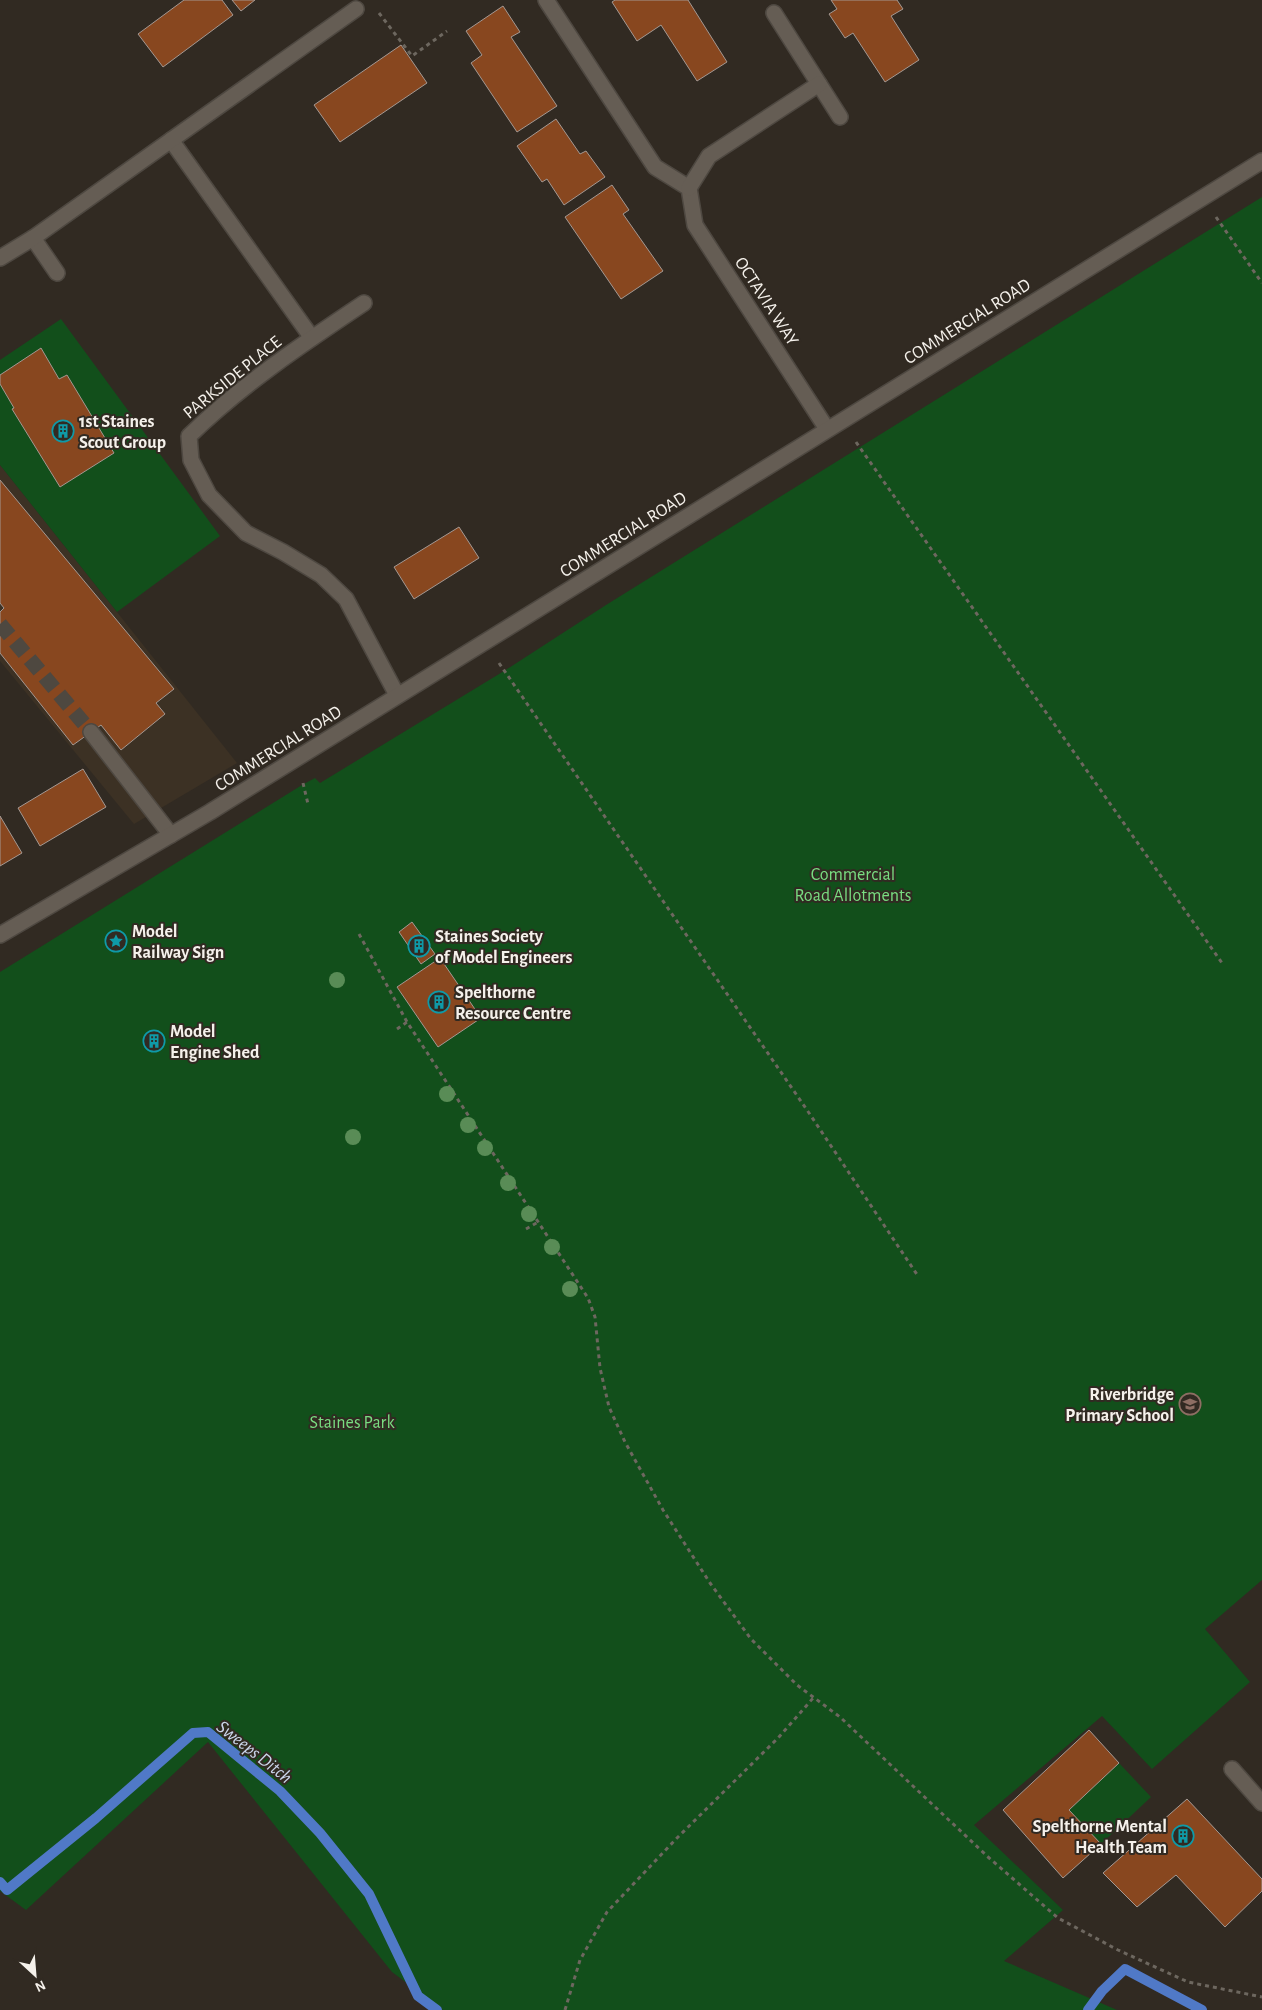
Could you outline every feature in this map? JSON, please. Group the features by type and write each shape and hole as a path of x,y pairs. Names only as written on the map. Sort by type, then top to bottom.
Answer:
{"street":[{"path":"546,0 655,167 689,188 709,156 819,84"},
{"path":"0,258 32,238 356,9"},
{"path":"774,13 840,117"},
{"path":"170,140 312,338"},
{"name":"COMMERCIAL ROAD","path":"0,935 171,835 1262,161"},
{"name":"OCTAVIA WAY","path":"689,188 695,225 827,429"},
{"path":"32,238 57,272"},
{"name":"PARKSIDE PLACE","path":"364,303 312,338 210,415 190,436 191,460 208,495 246,533 283,552 321,575 346,599 397,695"},
{"path":"91,732 171,835"},
{"path":"1232,1769 1262,1803"}],"path":[{"path":"376,8 412,56 447,31"},
{"path":"1204,198 1262,283"},
{"path":"843,420 865,456 1222,963"},
{"path":"484,642 807,1110 918,1276"},
{"path":"304,785 308,804"},
{"path":"359,934 407,1022 540,1221 588,1298 595,1317 600,1368 609,1407 625,1442 663,1510 710,1583 751,1639 814,1697 840,1718 988,1857 1058,1918 1118,1950 1188,1982 1262,1997"},
{"path":"397,1030 407,1022"},
{"path":"526,1229 540,1221"},
{"path":"565,2010 580,1960 607,1912 676,1839 778,1738 814,1697"}],"shaded area":[{"path":"0,465 237,763 134,824 0,661"}],"green space":[{"path":"1262,197 1262,1580 1205,1629 1250,1682 1152,1769 1102,1716 974,1825 1063,1910 1004,1961 1117,2010 443,2010 392,1972 208,1742 26,1910 0,1891 0,972 302,785 315,778 320,783 504,671 606,605"},
{"path":"61,319 220,536 117,612 0,465 0,360"},
{"path":"1119,1763 1151,1797 1101,1844 1069,1810"}],"building":[{"path":"184,0 222,0 233,15 163,67 138,34"},
{"path":"232,0 255,0 241,11"},
{"path":"615,0 688,0 727,62 697,81 661,25 637,41 612,2"},
{"path":"831,0 897,0 903,9 891,16 919,60 885,82 853,33 845,38 829,14 837,9"},
{"path":"503,6 520,32 511,37 557,106 517,132 471,63 482,55 466,31"},
{"path":"401,45 427,83 340,142 314,105"},
{"path":"556,119 580,154 586,151 605,177 564,205 547,179 542,182 517,146"},
{"path":"612,185 629,210 623,214 663,271 621,299 565,217"},
{"name":"1st Staines Scout Group","path":"41,348 59,379 67,375 114,453 60,487 12,409 14,408 0,384 0,375"},
{"path":"0,480 174,689 156,703 165,714 121,750 101,725 73,745 0,653 0,612 4,608 0,603"},
{"path":"459,527 479,558 414,599 394,567"},
{"path":"83,769 106,807 40,846 18,808"},
{"path":"0,816 22,853 0,866"},
{"name":"Staines Society of Model Engineers","path":"412,922 435,954 421,964 399,932"},
{"name":"Spelthorne Resource Centre","path":"440,958 481,1018 438,1047 397,987"},
{"name":"Model Engine Shed","path":"149,1035 161,1039 160,1045 148,1042"},
{"path":"1089,1730 1119,1763 1069,1810 1101,1844 1063,1878 1003,1810"},
{"name":"Spelthorne Mental Health Team","path":"1187,1799 1262,1879 1262,1891 1225,1927 1176,1875 1137,1907 1103,1873"}],"waterway":[{"name":"Sweeps Ditch","path":"0,1882 7,1890 96,1818 193,1733 208,1732 280,1791 320,1833 369,1894 418,1996 437,2010"},
{"name":"Sweeps Ditch","path":"1088,2010 1102,1991 1125,1969 1202,2010"}],"tunnel":[{"path":"0,624 91,732"}],"place":[{"name":"1st Staines Scout Group","path":"63,431"},
{"name":"Model Railway Sign","path":"116,941"},
{"name":"Staines Society of Model Engineers","path":"419,946"},
{"name":"Spelthorne Resource Centre","path":"439,1002"},
{"name":"Model Engine Shed","path":"154,1041"},
{"name":"Riverbridge Primary School","path":"1190,1404"},
{"name":"Spelthorne Mental Health Team","path":"1183,1836"}],"park label":[{"name":"Commercial Road Allotments","path":"853,884"},
{"name":"Staines Park","path":"352,1422"}]}
